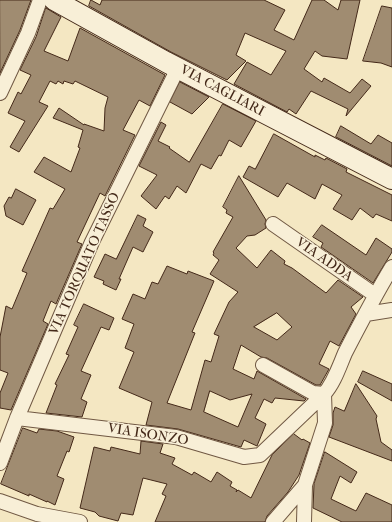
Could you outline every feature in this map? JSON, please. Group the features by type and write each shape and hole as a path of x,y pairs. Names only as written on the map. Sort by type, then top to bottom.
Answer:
{"main road":[{"name":"VIA CAGLIARI","path":"54,0 178,68 392,179"}],"street":[{"path":"0,93 28,33 40,0"},
{"name":"VIA TORQUATO TASSO","path":"0,463 17,418 92,242 178,68"},
{"name":"VIA ADDA","path":"273,224 375,295"},
{"name":"VIA ISONZO","path":"17,418 176,437 244,457 260,455 330,387 375,295 392,267"},
{"path":"366,314 392,310"},
{"path":"263,365 313,392 324,394 325,423 305,485 304,522"},
{"path":"273,522 305,485"},
{"path":"0,501 38,518 80,522"}],"building":[{"path":"0,0 31,0 20,30 0,73"},
{"path":"91,0 100,5 102,0 264,0 285,10 274,30 294,40 312,0 324,0 338,10 341,0 360,0 347,59 322,56 315,51 304,69 322,82 324,78 350,93 362,79 371,86 346,116 348,109 311,91 296,114 289,109 287,112 234,84 247,62 271,75 286,51 245,33 236,55 246,61 227,80 171,52 89,6"},
{"path":"382,6 392,8 392,67 381,63 363,61"},
{"path":"46,8 61,17 44,51 68,61 80,28 165,75 150,106 139,100 123,130 135,135 105,196 100,193 77,242 82,244 56,304 51,301 43,321 48,324 11,410 0,408 0,393 8,373 0,370 0,337 6,306 12,309 27,273 22,271 50,208 53,209 65,189 34,172 44,157 71,172 80,148 78,147 83,130 53,118 59,108 84,125 104,131 105,108 108,97 75,81 73,84 64,81 63,84 58,81 56,84 50,81 39,102 48,106 19,152 10,147 25,121 8,113 18,92 21,94 31,75 20,70 36,37"},
{"path":"180,82 209,97 192,114 170,102"},
{"path":"223,104 256,121 241,147 229,140 221,156 219,155 211,169 201,164 186,193 177,186 169,199 165,196 156,209 141,196 157,175 139,166 161,122 166,125 158,141 170,147 169,148 189,162"},
{"path":"341,126 371,144 378,135 392,143 392,166 336,137"},
{"path":"274,134 315,157 315,155 325,160 326,158 347,169 346,172 392,195 392,221 376,214 373,218 360,208 352,220 333,209 342,195 322,184 315,199 287,183 278,197 243,177 249,166 255,169"},
{"path":"239,176 266,220 266,228 255,235 247,236 236,248 257,268 271,250 285,261 284,264 292,268 326,293 338,280 363,297 351,307 356,314 339,346 330,341 319,364 329,369 320,385 316,385 241,345 233,369 254,379 257,371 306,399 304,401 275,398 272,403 264,399 255,418 266,424 257,446 244,440 241,447 178,429 146,425 152,402 119,388 134,352 125,348 134,324 122,319 133,294 145,299 152,282 158,284 167,266 187,274 188,271 214,281 192,332 195,333 167,403 191,410 205,360 211,362 219,336 214,334 229,302 238,292 210,274 219,260 213,255 213,252 233,217 226,213 227,210 223,207","holes":["277,313 292,327 277,340 254,327","210,391 230,400 252,394 238,427 204,412"]},
{"path":"16,189 36,200 23,225 6,216 4,206"},
{"path":"138,215 146,219 143,226 153,232 143,252 133,247 119,279 121,279 116,290 103,284 104,281 94,277 105,254 116,259"},
{"path":"322,225 366,255 376,238 392,249 392,252 373,283 321,247 323,243 313,237"},
{"path":"84,304 114,318 109,330 101,327 81,371 91,375 81,399 87,402 82,417 46,413 57,385 55,384 69,355 66,354 78,327 74,325"},
{"path":"363,371 392,384 392,401 358,382"},
{"path":"356,384 377,416 376,419 381,442 392,450 392,461 329,437 333,425 333,413 335,407 344,411"},
{"path":"23,428 37,433 39,429 57,431 74,437 69,452 67,451 57,476 64,479 55,505 1,484"},
{"path":"294,434 302,440 303,439 310,443 299,475 288,492 267,516 265,522 155,522 166,496 162,494 167,484 143,478 133,515 121,513 118,521 99,516 95,512 80,508 94,447 110,451 111,447 140,454 141,441 163,444 160,453 175,458 172,464 192,475 194,472 211,482 217,472 232,482 230,486 237,490 236,492 238,490 251,498 272,455"},
{"path":"325,452 357,472 351,483 340,476 331,499 356,511 366,493 392,505 392,522 342,522 313,508 314,484"}]}
